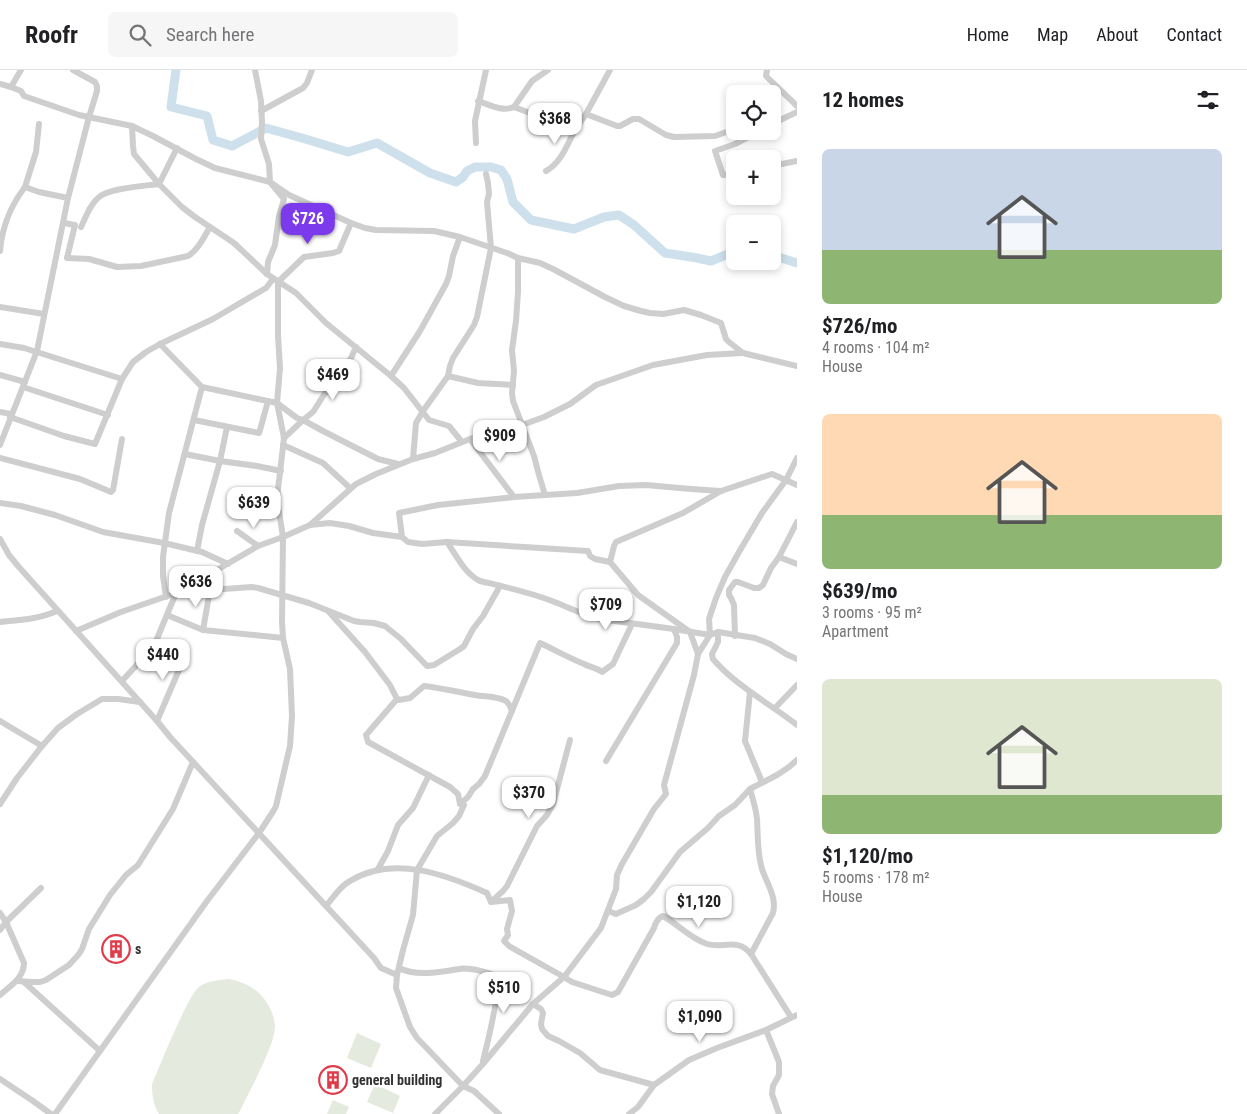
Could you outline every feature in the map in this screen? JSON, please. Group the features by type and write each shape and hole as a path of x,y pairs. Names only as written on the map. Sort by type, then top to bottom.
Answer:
{"street":[{"path":"11,87 21,70"},
{"path":"0,445 37,352 68,198 97,86 90,78 73,70"},
{"path":"255,70 262,122 261,139 269,164 270,182 284,198 279,216 275,245 268,262 267,274"},
{"path":"261,111 303,88 312,70"},
{"path":"476,143 475,121 486,70"},
{"path":"478,101 502,109 514,107 532,81 548,70"},
{"path":"546,171 558,162 609,70"},
{"path":"767,70 766,76 797,106"},
{"path":"0,84 21,91 24,96 89,117 132,126 215,168 270,182 289,195 366,228 376,230 434,231 460,237 553,269 624,306 650,313 663,314 684,310 715,320 721,323 728,342 744,353"},
{"path":"514,107 575,130"},
{"path":"781,120 797,112"},
{"path":"586,114 617,126 633,119 640,119 666,135 674,137 715,136 726,132"},
{"path":"0,251 5,225 12,206 25,187 36,152 39,124"},
{"path":"132,126 134,154 182,207 241,248 267,274 296,293 326,323 404,388 429,420 449,426 462,442"},
{"path":"726,175 723,175 715,151 743,140"},
{"path":"160,184 177,148"},
{"path":"781,164 797,161"},
{"path":"413,459 416,423 422,411 448,376 453,358 477,316 491,248 486,174"},
{"path":"81,227 94,202 105,193 160,184"},
{"path":"25,187 68,198"},
{"path":"64,223 75,226 67,258 89,259 117,267 142,266 190,255 210,227"},
{"path":"0,412 64,436 94,444 122,379 133,362 160,344 213,319 266,288 304,257 339,251 351,223"},
{"path":"391,376 420,331 446,284 460,237"},
{"path":"518,258 518,292 512,350 513,401 534,456 545,495"},
{"path":"0,1079 53,1114 276,806 290,746 292,716 290,669 283,638 283,537 277,498 284,442 277,403 280,368 276,280"},
{"path":"0,307 44,314"},
{"path":"0,344 24,348 122,379"},
{"path":"160,344 202,387 277,403 297,418 378,459 399,465"},
{"path":"284,442 303,420 313,412 327,392 337,389 356,347"},
{"path":"76,631 120,612 176,593 258,546 310,524 350,488 366,478 470,439 544,417 570,404 596,385 653,365 707,355 744,353 797,366"},
{"path":"0,375 108,415"},
{"path":"448,376 478,382 512,385"},
{"path":"166,597 162,568 169,513 202,387"},
{"path":"194,420 259,433 268,402"},
{"path":"197,551 227,426"},
{"path":"0,458 80,479 111,492 114,490 122,439"},
{"path":"470,439 514,497"},
{"path":"284,442 323,463 350,488"},
{"path":"185,454 281,471"},
{"path":"435,1114 482,1065 532,1004 564,977 601,928 616,889 617,875 622,864 654,809 666,794 664,786 698,654 710,635 709,619 716,598 725,577 762,512 786,480 797,458"},
{"path":"610,562 616,542 683,513 721,491 772,474 797,485"},
{"path":"402,537 399,513 438,506 514,497 577,493 628,485 721,491"},
{"path":"0,503 14,504 55,515 104,532 197,551 228,564"},
{"path":"735,636 734,605 729,595 729,590 734,582 754,588 759,588 763,585 771,568 795,532 797,522"},
{"path":"310,524 330,523 349,526 373,533 402,537 408,542 422,544 447,542 588,551 590,556 595,559 610,562 638,595 690,632 698,654"},
{"path":"237,531 258,546"},
{"path":"0,539 9,555 57,611 374,958 381,968 398,972 442,972 463,968 490,973 496,977 498,980 491,1034 482,1065"},
{"path":"447,542 469,573 480,581 527,592 589,616 710,635 718,632 755,638 765,641 797,659"},
{"path":"779,557 797,564"},
{"path":"185,588 210,590 252,587 309,603 354,621 374,622 385,626 401,639 427,666 434,665 464,646 500,586"},
{"path":"203,630 210,590"},
{"path":"122,681 154,646 176,593"},
{"path":"0,622 31,619 46,616 57,611"},
{"path":"328,612 366,652 392,688 397,699"},
{"path":"167,616 203,630 283,638"},
{"path":"460,804 485,776 540,643 602,672 613,664 632,624"},
{"path":"606,761 676,643 677,637 674,628"},
{"path":"718,632 718,642 712,654 712,660 750,692 797,725"},
{"path":"154,646 180,660 182,663 157,721"},
{"path":"775,708 797,685"},
{"path":"397,699 410,698 424,686 501,699 509,704 512,712"},
{"path":"750,692 745,741 762,782"},
{"path":"0,804 42,746 58,728 77,714 102,699 140,702"},
{"path":"397,699 368,732 366,735 368,742 453,789 458,794 460,804 464,805 453,824 438,836 417,870 414,915 398,972 396,988 417,1038 463,1086 474,1091 499,1114"},
{"path":"0,721 42,746"},
{"path":"491,902 507,886 536,826 553,804 570,740"},
{"path":"608,911 616,914 644,900 680,852 719,816 735,805 750,789 789,767 797,760"},
{"path":"0,995 21,982 40,982 46,980 69,965 79,954 89,929 110,895 130,870 137,866 173,809 193,762"},
{"path":"378,869 388,851 398,825 413,808 429,775"},
{"path":"750,789 757,817 760,860 772,892 774,908 751,954"},
{"path":"326,906 347,882 378,869 401,868 440,875 469,885 487,892 491,902"},
{"path":"0,930 41,888"},
{"path":"491,902 510,900 512,911 507,929 508,935 504,940 509,946 572,982 612,995 618,992 655,925 662,916 666,917 680,929 710,945 732,944 746,948 794,1016 766,1030 689,1060 654,1085 631,1113"},
{"path":"0,913 6,922 24,963 21,982"},
{"path":"21,982 100,1051"},
{"path":"532,1004 542,1011 542,1030 548,1036 572,1048 600,1070 654,1085"},
{"path":"766,1030 779,1062 779,1075 773,1086 772,1094 779,1114"},
{"path":"631,1113 641,1114"}],"shaded area":[{"path":"230,979 247,985 261,995 271,1009 275,1026 267,1056 241,1109 238,1114 159,1114 153,1099 152,1084 189,1002 200,986 211,981"},
{"path":"357,1033 381,1044 371,1068 347,1058"},
{"path":"375,1084 400,1096 393,1113 367,1102"},
{"path":"333,1100 349,1107 346,1114 327,1114"}],"waterway":[{"path":"176,70 171,107 207,116 213,140 232,146 266,128 348,152 377,143 430,173 456,182 467,171 475,167 491,167 501,170 507,179 513,202 531,220 574,229 604,217 619,215 634,225 665,253 711,261 726,255"},
{"path":"781,258 797,263"}],"place":[{"name":"s","path":"116,949"},
{"name":"general building","path":"333,1080"}]}
